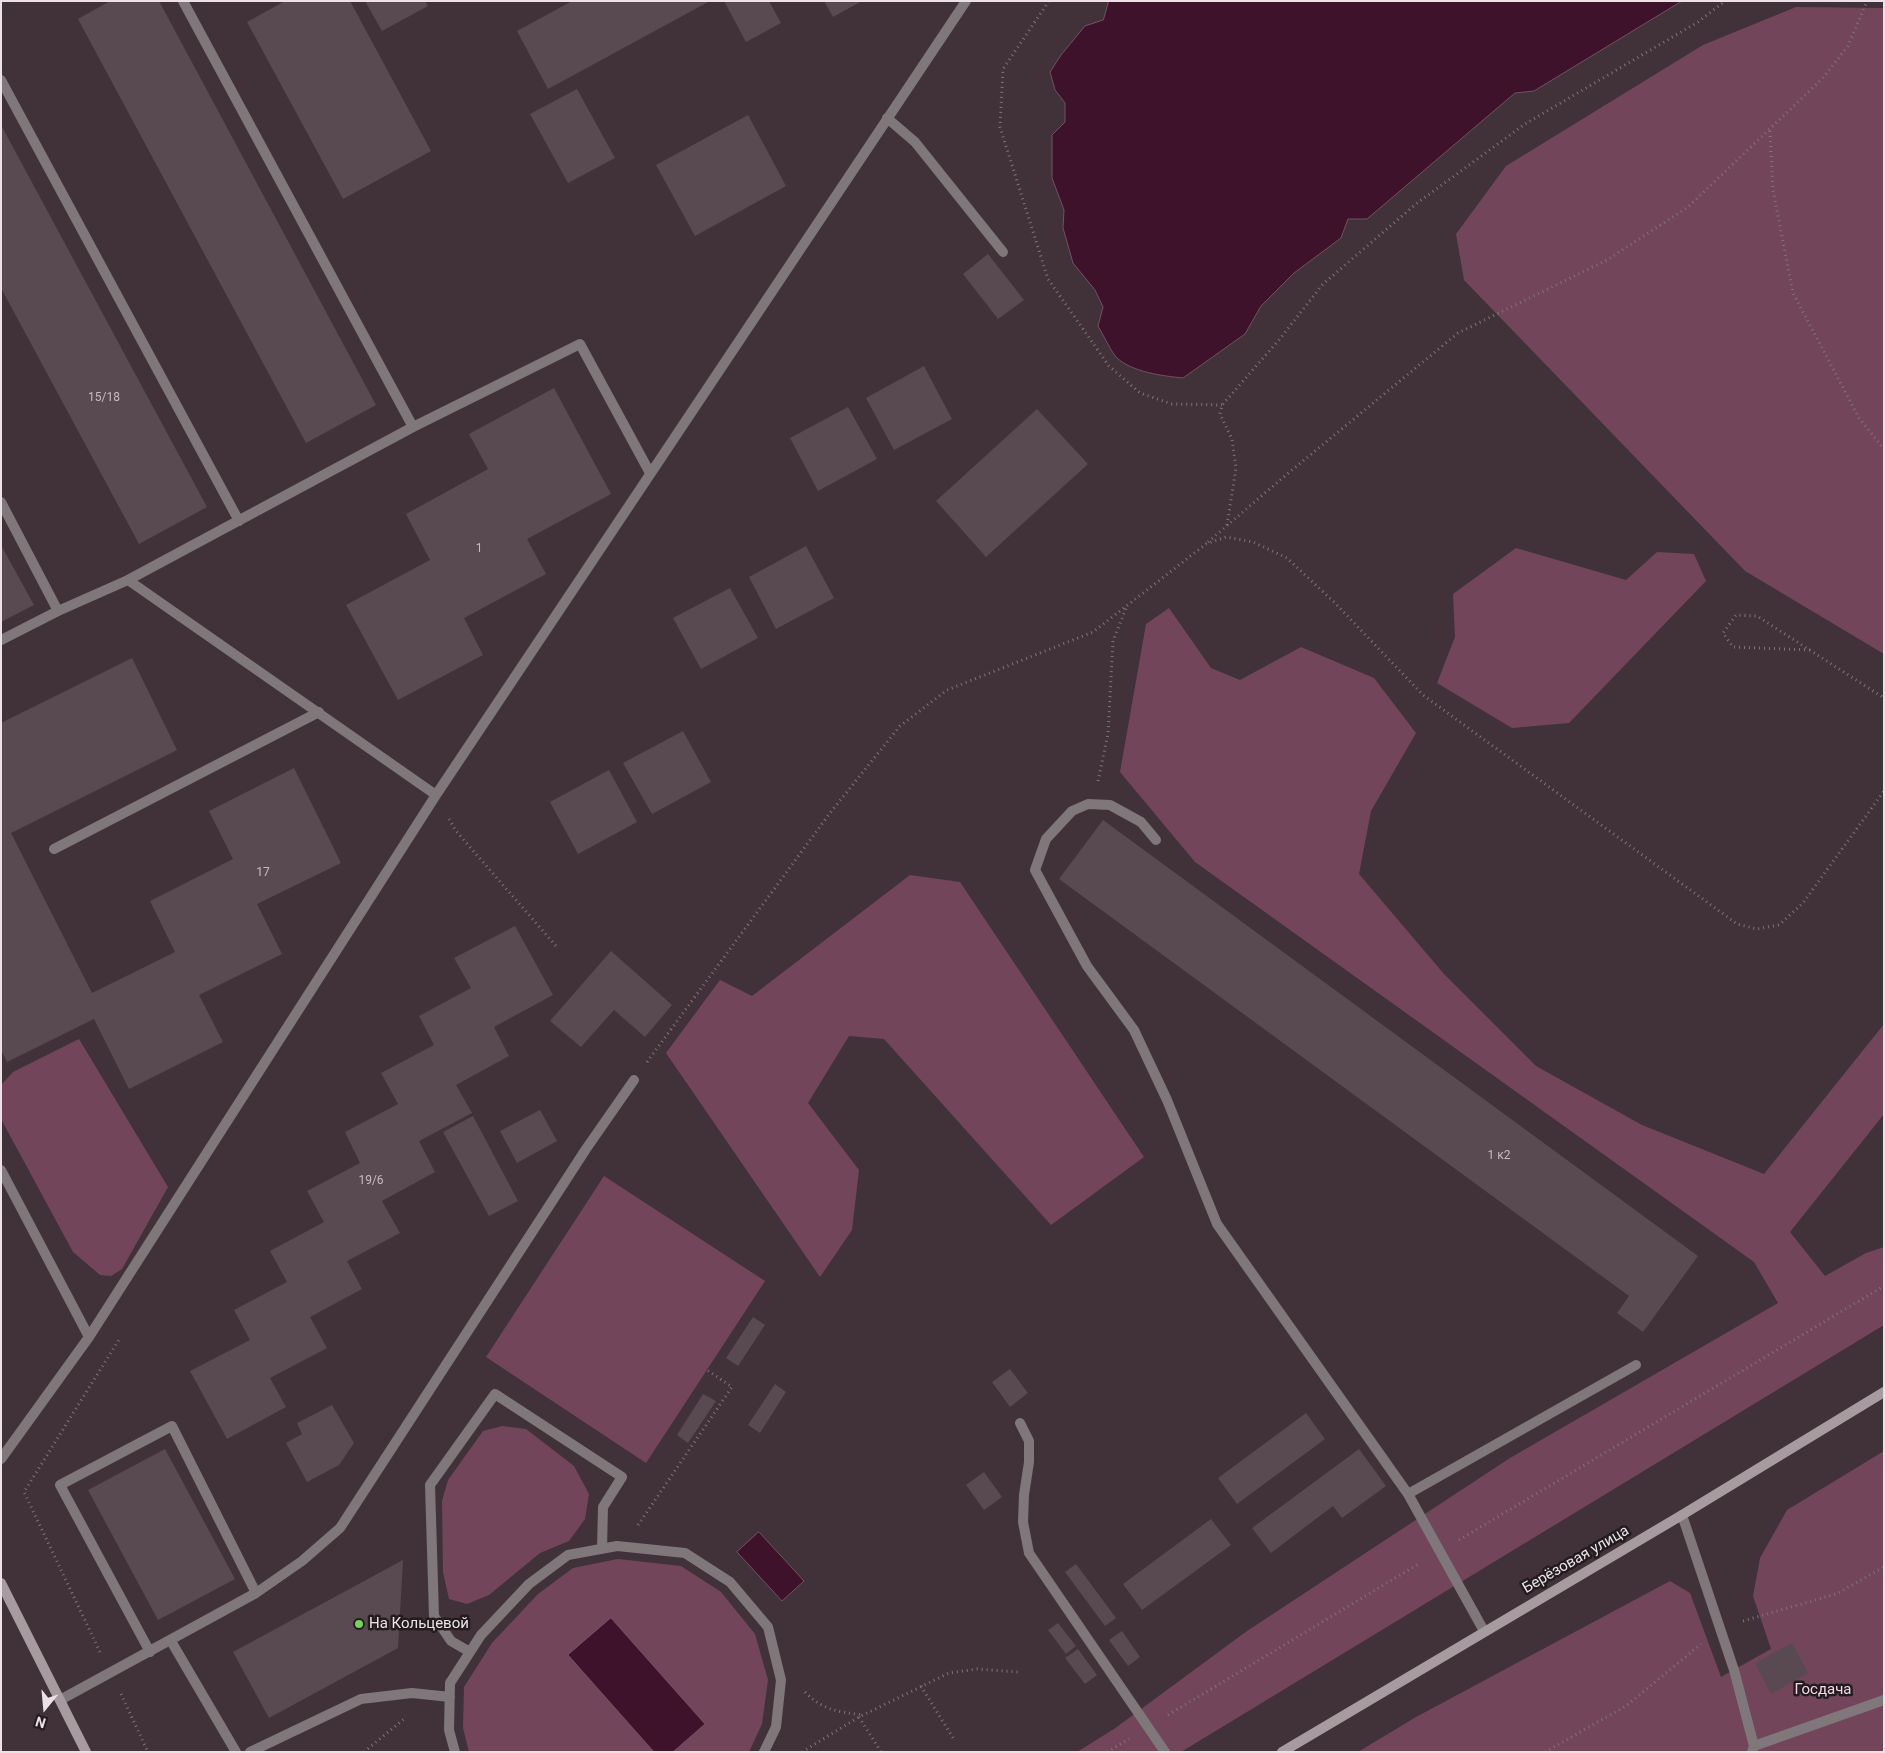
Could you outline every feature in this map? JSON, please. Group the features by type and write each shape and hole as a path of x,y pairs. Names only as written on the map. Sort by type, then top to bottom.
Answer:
{"main road":[{"name":"Берёзовая улица","path":"1282,1752 1682,1515 1884,1392"},
{"path":"1,1583 86,1752"}],"lane":[{"path":"183,1 413,427"},
{"path":"1,1460 89,1336 436,795 966,1"},
{"path":"1,80 239,521"},
{"path":"887,118 915,142 1003,252"},
{"path":"1,640 58,611 128,580 413,427 580,344 650,473"},
{"path":"1,502 58,611"},
{"path":"128,580 436,795"},
{"path":"54,849 319,712"},
{"path":"1156,840 1141,822 1110,805 1088,804 1072,811 1046,839 1035,870 1087,966 1134,1030 1167,1100 1217,1224 1408,1494 1484,1631"},
{"path":"60,1700 256,1593 302,1561 340,1528 586,1149 634,1080"},
{"path":"1,1170 89,1336"},
{"path":"1408,1494 1636,1365"},
{"path":"470,1652 451,1641 434,1616 430,1485 495,1394 622,1478 603,1507 602,1549"},
{"path":"1020,1423 1029,1442 1023,1522 1030,1553 1165,1752"},
{"path":"150,1652 60,1485 172,1426 256,1593"},
{"path":"1682,1515 1734,1670 1753,1749 1884,1700"},
{"path":"455,1752 449,1730 450,1682 481,1634 529,1584 568,1556 617,1546 686,1553 730,1582 768,1628 781,1680 776,1727 764,1752"},
{"path":"171,1641 236,1752"},
{"path":"250,1752 361,1699 412,1693 450,1697"}],"path":[{"path":"1049,1 1040,11 1003,69 1000,127 1048,279 1109,366 1140,393 1172,404 1222,404"},
{"path":"1227,526 1236,468 1232,439 1220,414 1222,404 1279,340 1323,284 1416,204 1525,124 1698,22 1725,1"},
{"path":"634,1080 830,813 900,726 947,690 1093,632 1206,544 1286,475 1458,333 1607,260 1688,207 1822,79 1848,46 1867,1"},
{"path":"1770,130 1773,190 1793,292 1859,418 1884,449"},
{"path":"1206,544 1226,537 1253,542 1287,558 1334,602 1423,695 1737,924 1757,929 1780,925 1803,903 1884,791"},
{"path":"1088,804 1100,778 1108,734 1114,641 1127,606"},
{"path":"1810,650 1733,647 1723,633 1736,615 1757,616 1810,650 1884,698"},
{"path":"436,795 456,831 556,946"},
{"path":"1107,1752 1884,1286"},
{"path":"624,1547 732,1386 707,1370"},
{"path":"778,1664 811,1699 836,1712 861,1716"},
{"path":"802,1752 861,1716 949,1673 977,1669 1018,1672"},
{"path":"921,1686 955,1741"},
{"path":"364,1752 434,1695"},
{"path":"861,1716 881,1752"}],"green space":[{"path":"1796,7 1884,8 1884,654 1745,571 1464,280 1456,234 1506,166 1703,45"},
{"path":"1516,548 1626,580 1657,552 1694,554 1706,581 1569,723 1512,728 1437,683 1455,637 1453,594"},
{"path":"1169,608 1211,668 1240,680 1301,647 1374,678 1416,733 1371,811 1359,874 1444,974 1536,1066 1642,1125 1764,1174 1884,1024 1884,1114 1790,1232 1825,1276 1866,1253 1884,1247 1884,1325 1181,1752 1077,1752 1114,1729 1247,1631 1510,1458 1778,1303 1754,1262 1195,862 1120,772 1146,624"},
{"path":"910,875 960,882 1144,1157 1051,1225 884,1039 849,1036 808,1103 859,1170 852,1230 820,1277 666,1053 720,980 752,996"},
{"path":"79,1039 168,1187 122,1269 111,1276 100,1275 73,1252 1,1119 1,1085 13,1072"},
{"path":"604,1176 765,1281 646,1463 486,1357"},
{"path":"502,1426 526,1429 574,1466 589,1494 585,1519 569,1541 540,1553 489,1595 467,1604 449,1599 443,1572 442,1501 448,1480 483,1431"},
{"name":"Госдача","path":"1884,1451 1884,1752 1358,1752 1416,1717 1670,1581 1690,1593 1721,1677 1771,1649 1753,1596 1760,1558 1787,1510"},
{"path":"618,1559 681,1566 721,1592 755,1634 768,1680 762,1724 749,1752 469,1752 463,1728 464,1687 492,1643 538,1594 573,1568"}],"shaded area":[{"path":"1109,1 1682,1 1534,91 1515,93 1367,219 1348,219 1341,238 1294,273 1261,306 1245,334 1183,378 1139,370 1122,362 1113,353 1098,326 1103,307 1095,290 1073,263 1063,228 1064,210 1052,178 1052,135 1065,122 1065,103 1055,90 1050,72 1061,55 1085,26 1103,20"},
{"path":"759,1532 804,1581 782,1601 737,1552"},
{"path":"611,1618 705,1724 673,1752 654,1752 568,1655"}],"building":[{"path":"110,1 159,1 376,405 306,443 78,19"},
{"path":"285,1 350,1 431,151 343,199 247,22"},
{"path":"365,1 425,1 428,6 382,31"},
{"path":"572,1 710,1 548,89 517,31"},
{"path":"724,1 769,1 781,23 746,42"},
{"path":"824,1 862,1 833,17"},
{"path":"577,89 615,158 568,183 530,114"},
{"path":"748,115 786,186 695,236 656,165"},
{"path":"1,125 207,507 139,544 1,288"},
{"path":"988,254 1024,300 998,319 963,274"},
{"path":"924,366 952,419 894,450 866,398"},
{"path":"554,388 611,494 527,539 546,574 464,618 483,655 398,700 346,605 430,560 406,514 488,469 469,434"},
{"path":"848,407 877,459 818,491 790,438"},
{"path":"1037,409 1088,464 986,557 936,501"},
{"path":"1,545 34,605 1,622"},
{"path":"806,546 834,598 776,629 749,577"},
{"path":"730,588 758,638 701,669 673,618"},
{"path":"132,658 177,750 11,833 92,993 175,952 150,901 233,859 209,811 294,768 341,863 257,904 282,954 199,995 223,1042 129,1089 94,1019 7,1062 1,1050 1,723"},
{"path":"683,731 711,782 652,814 623,763"},
{"path":"609,770 637,822 578,854 550,802"},
{"path":"1103,820 1698,1256 1643,1332 1617,1313 1629,1296 1059,879"},
{"path":"515,926 553,995 494,1027 509,1056 456,1085 472,1113 419,1141 435,1172 382,1201 400,1233 347,1261 362,1289 310,1317 327,1348 270,1378 286,1407 227,1439 190,1371 250,1340 234,1310 287,1282 270,1251 324,1222 307,1191 360,1163 345,1132 398,1104 381,1073 434,1045 419,1016 471,988 454,958"},
{"path":"611,951 672,1005 645,1037 614,1010 581,1047 550,1021"},
{"path":"540,1110 557,1141 517,1163 500,1131"},
{"path":"473,1116 518,1201 489,1216 443,1132"},
{"path":"753,1317 765,1325 738,1366 726,1358"},
{"path":"1010,1369 1028,1393 1010,1407 992,1382"},
{"path":"775,1384 786,1392 760,1433 748,1425"},
{"path":"703,1394 716,1401 688,1443 677,1435"},
{"path":"332,1405 354,1443 339,1465 307,1482 286,1443 302,1434 297,1423"},
{"path":"1306,1413 1325,1439 1237,1504 1218,1478"},
{"path":"165,1449 235,1579 158,1620 88,1490"},
{"path":"1359,1449 1386,1486 1342,1518 1333,1506 1271,1553 1252,1528"},
{"path":"984,1472 1002,1497 984,1510 966,1485"},
{"path":"1211,1519 1231,1545 1142,1610 1123,1584"},
{"path":"403,1560 398,1648 269,1718 233,1652"},
{"path":"1076,1564 1116,1618 1105,1626 1065,1572"},
{"path":"1058,1623 1076,1646 1066,1654 1048,1630"},
{"path":"1122,1631 1140,1657 1128,1666 1109,1640"},
{"path":"1792,1643 1808,1673 1771,1694 1755,1663"},
{"path":"1078,1649 1097,1675 1085,1684 1065,1658"}],"place":[{"name":"На Кольцевой","path":"359,1624"}]}
